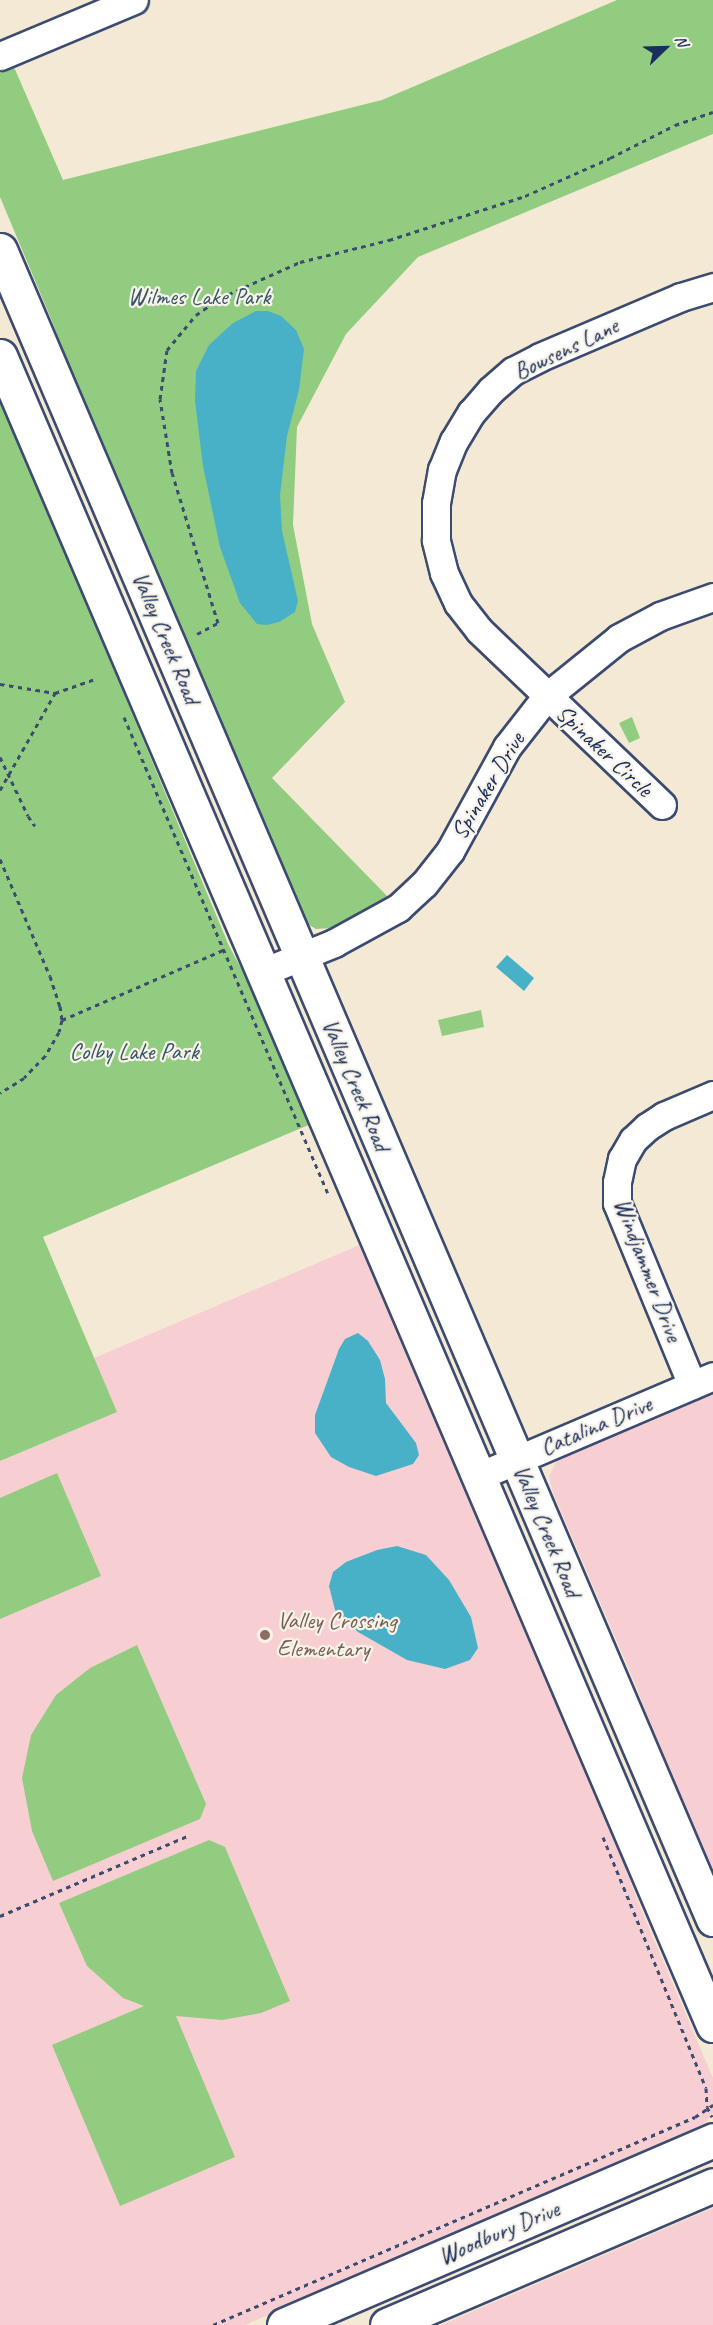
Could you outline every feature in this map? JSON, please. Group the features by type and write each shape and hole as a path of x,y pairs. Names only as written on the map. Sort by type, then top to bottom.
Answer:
{"main road":[{"name":"Valley Creek Road","path":"0,250 713,1919"},
{"name":"Valley Creek Road","path":"0,356 713,2025"},
{"name":"Woodbury Drive","path":"284,2325 713,2140"},
{"name":"Woodbury Drive","path":"387,2325 713,2185"}],"street":[{"path":"0,56 134,0"},
{"name":"Bowsens Lane","path":"546,697 479,630 458,603 444,573 436,540 436,503 442,470 454,441 471,413 491,390 513,371 540,357 659,306 713,287"},
{"name":"Spinaker Drive","path":"263,972 301,957 398,908 424,884 450,851 507,747 546,697 619,639 660,616 713,597"},
{"name":"Spinaker Circle","path":"546,697 662,805"},
{"name":"Windjammer Drive","path":"703,1381 617,1203 617,1182 622,1159 633,1140 647,1127 664,1116 713,1095"},
{"name":"Catalina Drive","path":"479,1476 703,1381"}],"path":[{"path":"197,634 218,623 172,473 160,399 167,350 196,315 220,298 300,262 389,240 525,196 610,158 675,125 713,112"},
{"path":"0,684 55,693 95,679"},
{"path":"0,789 55,693"},
{"path":"0,757 35,826"},
{"path":"0,859 50,976 62,1020 59,1032 45,1056 24,1077 0,1093"},
{"path":"62,1020 223,950 330,1199"},
{"path":"602,1833 706,2088 707,2107 713,2119"},
{"path":"0,1916 188,1836"},
{"path":"213,2325 695,2117 713,2105"}],"shaded area":[{"name":"Valley Crossing Elementary","path":"362,1244 612,1829 638,1902 713,2078 713,2113 704,2125 692,2132 245,2325 0,2325 0,1461 116,1412 94,1358"},
{"path":"713,1389 713,1879 665,1767 637,1688 553,1493 549,1476 557,1460 664,1416"},
{"path":"713,2208 713,2325 441,2325"}],"green space":[{"name":"Wilmes Lake Park","path":"617,0 713,0 713,134 418,257 346,334 297,427 293,525 312,624 345,702 272,778 388,897 332,928 316,929 306,923 299,909 82,403 52,321 0,197 0,73 14,67 63,180 382,100"},
{"name":"Colby Lake Park","path":"0,396 229,946 260,1003 311,1124 43,1237 117,1412 0,1461"},
{"path":"632,717 640,738 629,743 619,723"},
{"path":"481,1010 484,1027 442,1036 438,1020"},
{"path":"57,1473 101,1576 0,1619 0,1498"},
{"path":"137,1645 206,1804 200,1819 53,1881 32,1831 22,1778 31,1735 56,1695 90,1668"},
{"path":"209,1840 225,1847 290,2001 261,2013 222,2020 176,2016 235,2157 120,2206 52,2045 144,2006 123,1998 87,1966 59,1903"}],"water":[{"path":"256,311 268,311 281,316 296,330 304,349 299,390 287,436 280,495 282,531 298,601 295,612 279,622 267,625 257,624 240,603 220,547 203,466 195,401 196,371 209,345 233,323"},
{"path":"507,955 534,978 524,991 496,967"},
{"path":"358,1333 368,1341 380,1360 385,1379 386,1403 416,1443 419,1455 413,1464 376,1476 349,1467 331,1457 315,1433 315,1415 339,1349 345,1339"},
{"path":"397,1546 426,1555 449,1580 471,1617 478,1648 470,1660 445,1669 407,1660 358,1632 335,1610 329,1586 333,1572 346,1562 377,1550"}],"place":[{"name":"Valley Crossing Elementary","path":"265,1635"}]}
